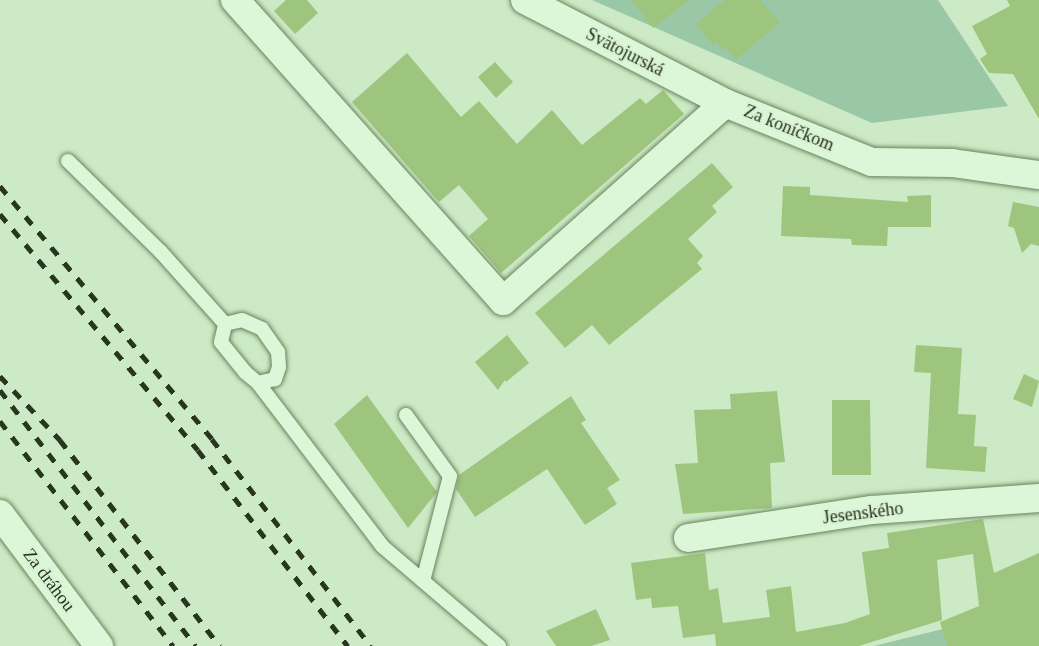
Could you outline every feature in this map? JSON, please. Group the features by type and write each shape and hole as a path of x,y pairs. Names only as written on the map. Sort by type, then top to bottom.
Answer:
{"street":[{"name":"Za koníčkom","path":"235,0 503,300 725,103 872,162 952,163 1039,175"},
{"name":"Svätojurská","path":"525,0 725,103"},
{"name":"Jesenského","path":"688,538 872,510 1039,498"},
{"name":"Za dráhou","path":"0,514 99,646"}],"lane":[{"path":"68,161 160,251 225,324"},
{"path":"225,324 242,320 262,329 278,352 279,367 275,379 258,383"},
{"path":"225,324 221,342 258,383 382,546 499,646"},
{"path":"406,415 450,477 423,581"}],"green space":[{"path":"592,0 938,0 1008,106 872,123"},
{"path":"951,627 958,646 874,646"}],"building":[{"path":"286,0 307,0 318,13 295,34 274,11"},
{"path":"631,0 689,0 653,28"},
{"path":"724,0 760,0 780,22 736,60 726,48 723,50 716,42 713,45 696,24"},
{"path":"1007,0 1039,0 1039,119 1013,74 989,73 980,59 987,54 972,26 1010,6"},
{"path":"407,53 461,117 479,101 517,144 552,110 582,145 640,98 646,104 663,90 684,114 501,273 469,236 488,219 459,185 439,202 352,102"},
{"path":"495,62 513,82 496,98 478,77"},
{"path":"712,163 733,187 712,206 717,212 688,239 703,256 697,263 702,269 609,345 592,325 565,348 535,313"},
{"path":"783,186 810,187 810,195 908,202 907,196 931,195 931,227 888,227 887,246 852,245 851,239 781,236"},
{"path":"1013,202 1039,207 1039,246 1031,244 1022,253 1014,228 1008,226"},
{"path":"507,335 529,363 506,382 505,380 498,390 475,362"},
{"path":"916,345 962,348 958,414 976,415 974,446 987,447 985,472 926,468 931,373 914,372"},
{"path":"1024,374 1039,381 1032,407 1013,399"},
{"path":"777,391 785,462 770,463 772,508 683,514 675,464 698,463 694,410 731,409 730,394"},
{"path":"367,395 437,492 408,528 334,424"},
{"path":"571,396 586,420 581,423 620,480 607,488 617,504 585,525 547,469 475,517 456,489 459,475"},
{"path":"832,400 870,400 871,475 832,475"},
{"path":"983,519 994,573 1039,553 1039,646 947,646 940,622 979,606 973,554 937,560 942,620 859,646 716,646 715,634 683,638 678,606 652,608 651,598 636,600 631,563 705,553 709,590 718,588 723,623 770,617 766,590 791,586 796,632 845,623 870,614 862,552 889,548 887,533"},
{"path":"596,609 610,640 591,646 556,646 546,631"}],"railway":[{"path":"0,186 212,439 371,646"},
{"path":"0,214 198,450 348,646"},
{"path":"0,376 60,440 220,646"},
{"path":"0,390 196,646"},
{"path":"0,421 173,646"}]}
